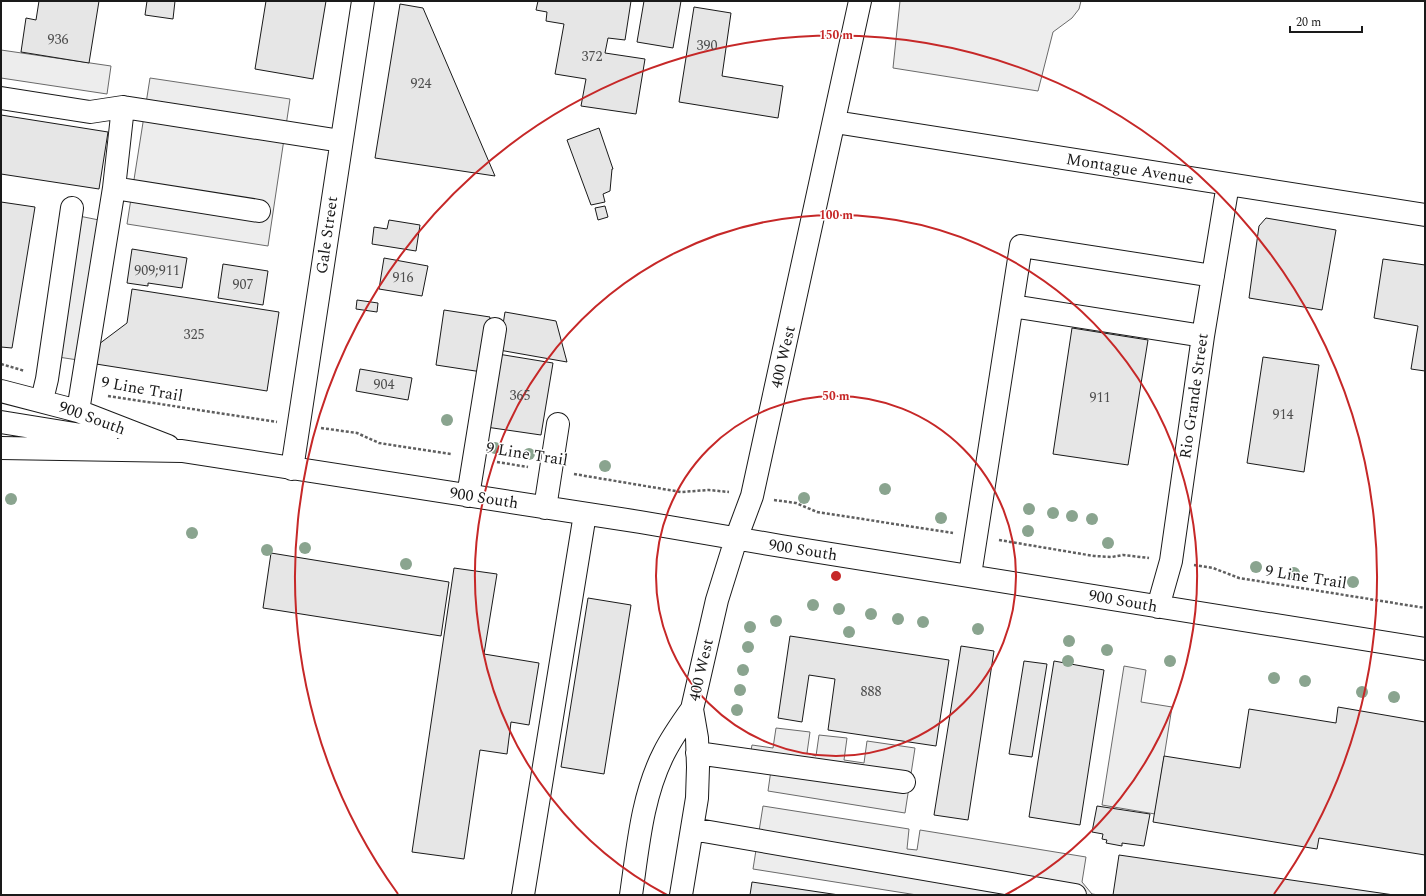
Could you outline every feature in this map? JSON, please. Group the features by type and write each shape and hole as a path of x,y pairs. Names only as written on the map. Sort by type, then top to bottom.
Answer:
{"street":[{"name":"Gale Street","path":"292,469 363,1"},
{"name":"400 West","path":"631,895 646,804 654,778 664,754 692,709 717,600 736,539 752,496 835,122 860,1"},
{"path":"1,98 90,112 122,107 341,142"},
{"path":"79,401 114,188 122,107"},
{"name":"Montague Avenue","path":"835,122 1425,215"},
{"name":"Rio Grande Street","path":"1158,607 1171,562 1203,336 1228,184"},
{"path":"114,188 259,211"},
{"path":"42,400 47,379 72,208"},
{"path":"970,575 1021,246 1213,276"},
{"path":"1012,306 1203,336"},
{"path":"468,496 495,329"},
{"name":"900 South","path":"1,391 42,400 79,401 182,451"},
{"path":"1,422 182,451"},
{"path":"545,508 558,424"},
{"name":"900 South","path":"1,448 182,451 970,575 1158,607 1425,649"},
{"path":"523,895 585,514"},
{"name":"400 West","path":"681,895 697,798 697,753 692,709"},
{"path":"697,753 904,782"},
{"path":"692,829 1075,895"}],"path":[{"path":"1,364 47,379"},
{"name":"9 Line Trail","path":"79,401 188,410 283,422"},
{"name":"9 Line Trail","path":"316,428 357,433 380,443 681,492 709,490 730,493"},
{"name":"9 Line Trail","path":"1192,564 1213,568 1240,578 1425,608"}],"shaded area":[{"path":"900,1 1081,1 1079,9 1072,18 1053,32 1038,91 893,68"},
{"path":"1,50 111,66 107,94 1,78"},
{"path":"150,78 290,99 268,246 127,224"},
{"path":"79,216 99,220 78,360 58,357"},
{"path":"1124,666 1146,670 1141,702 1172,707 1155,814 1102,805"},
{"path":"776,728 810,732 807,753 816,756 819,735 847,738 844,760 864,763 867,741 915,748 905,813 768,791 771,770 748,767 752,745 773,748"},
{"path":"763,806 909,829 907,849 917,850 920,830 1086,857 1082,882 1092,894 1099,895 917,895 753,869"}],"building":[{"path":"39,1 99,1 89,63 21,52 26,18 36,20"},
{"path":"147,1 175,1 173,19 145,15"},
{"path":"266,1 326,1 313,79 255,69"},
{"path":"538,1 631,1 625,40 608,38 605,53 645,59 636,114 581,106 586,79 555,74 564,24 546,21 547,12 536,10"},
{"path":"644,1 681,1 673,48 637,42"},
{"path":"400,4 423,8 495,176 375,158"},
{"path":"694,7 731,13 722,76 783,86 778,118 679,102"},
{"path":"1,115 108,132 99,189 1,174"},
{"path":"599,128 613,169 610,191 603,194 605,202 591,205 567,140"},
{"path":"1,202 35,207 12,348 1,347"},
{"path":"605,206 608,217 598,220 595,208"},
{"path":"1266,218 1336,230 1322,310 1249,298 1259,226"},
{"path":"389,220 420,225 416,251 372,244 374,227 387,229"},
{"path":"132,249 187,258 182,288 148,283 148,286 127,283"},
{"path":"384,258 428,266 422,296 379,289"},
{"path":"1383,259 1425,265 1425,371 1411,369 1418,326 1374,318"},
{"path":"223,264 268,271 263,305 218,298"},
{"path":"132,289 279,312 267,391 96,364 99,344 127,323"},
{"path":"357,300 378,303 377,312 356,309"},
{"path":"444,310 490,317 482,372 436,365"},
{"path":"505,312 556,321 567,362 499,350"},
{"path":"1072,328 1148,340 1128,465 1053,454"},
{"path":"498,354 553,363 541,435 486,427"},
{"path":"1263,357 1319,365 1304,472 1247,463"},
{"path":"360,369 412,378 408,400 356,391"},
{"path":"271,553 449,582 441,636 263,608"},
{"path":"454,568 497,574 484,654 539,663 529,725 511,722 507,754 480,750 464,859 412,852"},
{"path":"588,598 631,605 604,774 561,767"},
{"path":"790,636 949,660 936,746 828,730 835,679 809,675 802,722 778,718"},
{"path":"961,646 994,651 968,820 934,815"},
{"path":"1024,661 1047,664 1032,757 1009,754"},
{"path":"1054,661 1104,670 1080,825 1029,817"},
{"path":"1338,707 1425,722 1425,855 1319,838 1317,849 1153,822 1164,756 1240,768 1249,709 1336,723"},
{"path":"1097,806 1150,814 1144,846 1122,843 1122,846 1106,843 1107,840 1102,839 1103,834 1092,832"},
{"path":"1119,855 1394,895 1113,895"},
{"path":"752,882 839,895 750,895"}]}
